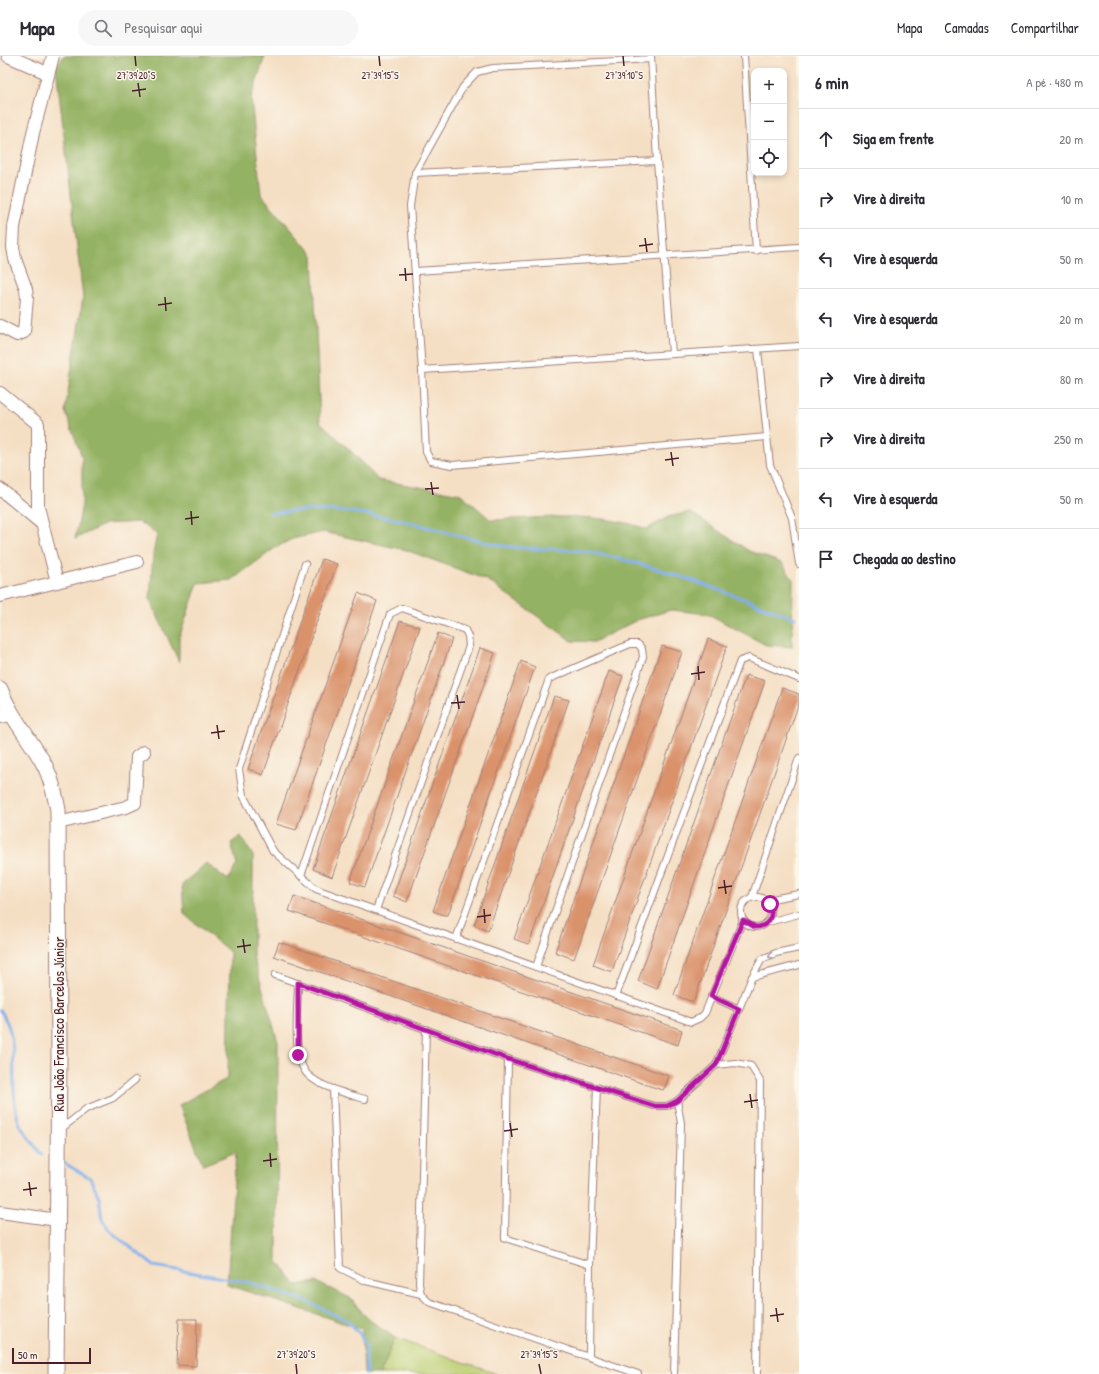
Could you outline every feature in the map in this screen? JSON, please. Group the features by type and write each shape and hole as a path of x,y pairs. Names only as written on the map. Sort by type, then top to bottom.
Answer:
{"street":[{"path":"8,56 47,72"},
{"path":"0,326 16,335 24,332 27,298 15,259 13,247 14,227 47,72 53,56"},
{"path":"0,393 38,424 37,491 41,522 57,582"},
{"path":"0,489 41,522"},
{"path":"0,596 137,562"},
{"name":"Rua João Francisco Barcelos Júnior","path":"0,689 6,707 6,716 44,765 51,779 58,810 58,1220 56,1374"},
{"path":"58,823 126,807 135,802 137,757 144,752"},
{"path":"0,1212 58,1220"}],"lane":[{"path":"744,56 756,250"},
{"path":"672,354 657,161 651,58 493,68 477,72 463,87 415,173 410,206 416,271 426,452 431,461 452,465 767,437"},
{"path":"415,173 657,161"},
{"path":"416,271 799,247"},
{"path":"422,370 799,346"},
{"path":"758,349 770,465 792,518 799,564"},
{"path":"305,564 239,769 243,795 273,851 316,889 691,1022 700,1018 705,1013 743,920 741,916 742,907 747,899 752,897 766,900 799,894"},
{"path":"301,876 390,614 402,608 465,630 468,636 469,646 376,910"},
{"path":"456,939 550,679 630,644 638,644 642,649 643,657 536,967"},
{"path":"616,996 740,661 749,658 799,679"},
{"path":"752,897 799,758"},
{"path":"792,782 799,785"},
{"path":"766,900 772,914 768,922"},
{"path":"743,920 755,927 760,927 768,922 799,914"},
{"path":"275,975 508,1059 654,1106 667,1106 677,1101 716,1065 752,977 762,959 776,953 799,948"},
{"path":"752,977 799,966"},
{"path":"298,983 298,1055 309,1076 333,1090 365,1099"},
{"path":"711,996 739,1009"},
{"path":"421,1294 419,1284 426,1029"},
{"path":"508,1059 505,1238 590,1265"},
{"path":"716,1065 735,1063 751,1066 760,1081 757,1374"},
{"path":"58,1131 86,1109 113,1098 136,1080"},
{"path":"589,1356 590,1265 597,1087"},
{"path":"333,1090 340,1268 366,1281 421,1294 429,1302 638,1374"},
{"path":"674,1374 681,1123 677,1101"}],"green space":[{"path":"63,56 265,56 251,98 261,194 313,255 320,422 356,456 378,480 461,494 491,520 550,517 589,518 628,523 647,529 668,517 690,512 749,551 782,563 793,580 792,647 766,645 708,614 671,610 637,620 594,642 572,641 487,580 406,550 323,532 292,539 275,548 232,580 198,583 179,638 179,662 150,600 153,554 157,534 139,522 105,524 75,539 82,505 82,457 65,411 83,298 56,67"},
{"path":"241,836 253,856 253,956 278,1042 277,1260 296,1285 316,1282 350,1298 368,1319 395,1338 380,1374 364,1374 362,1329 227,1285 236,1152 203,1165 179,1105 228,1078 230,952 184,914 182,885 206,863 228,880 237,864 231,843"},
{"path":"395,1338 497,1374 380,1374"}],"building":[{"path":"322,559 337,564 263,775 248,769"},
{"path":"358,593 377,601 296,830 276,824"},
{"path":"400,621 420,627 332,877 313,869"},
{"path":"438,633 452,639 365,887 361,886 350,882"},
{"path":"708,639 727,646 612,971 609,971 593,965"},
{"path":"662,646 682,652 574,959 555,952"},
{"path":"480,648 495,653 407,902 393,896"},
{"path":"521,661 535,667 448,915 444,915 433,911"},
{"path":"609,671 623,676 529,944 525,943 514,939"},
{"path":"746,675 765,681 657,989 638,981"},
{"path":"782,688 799,694 799,703 694,1001 690,1001 674,995"},
{"path":"554,696 569,700 488,931 474,925"},
{"path":"294,896 682,1030 678,1045 289,911"},
{"path":"279,942 669,1076 663,1090 656,1088 274,956"},
{"path":"179,1319 197,1319 196,1366 177,1365"}],"waterway":[{"path":"270,513 315,510 360,513 404,521 504,546 572,550 594,553 671,573 795,618"},
{"path":"0,1010 7,1022 11,1036 13,1050 14,1094 19,1122 26,1135 42,1155"},
{"path":"64,1163 90,1178 99,1197 102,1219 110,1231 154,1266 247,1282 306,1301 348,1321 360,1334 366,1345 366,1374"}],"route":[{"path":"298,1055 298,983 508,1059 654,1106 667,1106 677,1101 716,1065 739,1009 711,996 743,920 750,926 760,927 764,925 768,922 772,914 770,904"}]}
